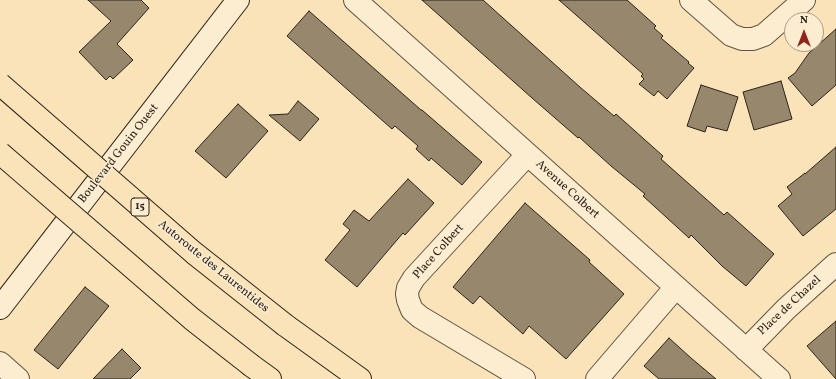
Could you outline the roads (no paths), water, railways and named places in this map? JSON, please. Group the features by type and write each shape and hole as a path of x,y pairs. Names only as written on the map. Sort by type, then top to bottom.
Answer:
{"highway":[{"name":"Autoroute des Laurentides","path":"0,84 194,253 285,325 360,379"},
{"path":"0,153 187,315 270,379"}],"street":[{"name":"Boulevard Gouin Ouest","path":"0,308 238,0"},
{"name":"Avenue Colbert","path":"355,0 779,379"},
{"path":"691,0 731,35 742,39 753,39 764,35 804,0"},
{"name":"Place Colbert","path":"524,379 420,317 412,310 407,294 414,278 527,155"},
{"name":"Place de Chazel","path":"746,350 786,309 836,264"},
{"path":"597,379 676,287"},
{"path":"0,363 18,379"}]}
